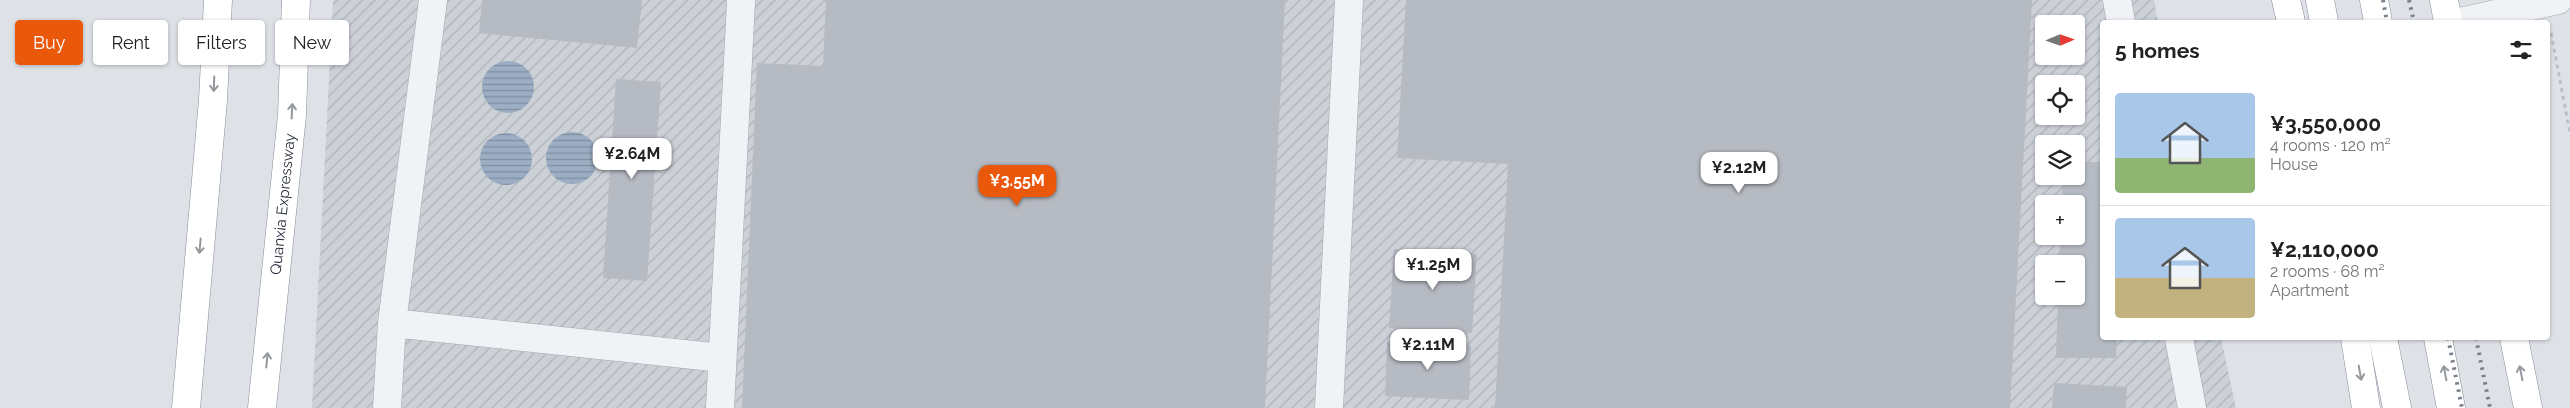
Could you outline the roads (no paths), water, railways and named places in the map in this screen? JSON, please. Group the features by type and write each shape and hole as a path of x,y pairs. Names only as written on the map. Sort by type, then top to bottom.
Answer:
{"highway":[{"path":"186,408 213,100 218,0"},
{"name":"Quanxia Expressway","path":"262,408 292,115 296,0"},
{"path":"2286,0 2291,20"},
{"path":"2320,0 2324,20"},
{"path":"2374,0 2378,20"},
{"path":"2444,0 2448,20"},
{"path":"2354,340 2366,408"},
{"path":"2383,340 2397,408"},
{"path":"2438,340 2451,408"},
{"path":"2514,340 2528,408"}],"lane":[{"path":"387,408 392,323 433,0"},
{"path":"1329,408 1349,0"},
{"path":"2117,0 2121,20"},
{"path":"720,408 741,2"},
{"path":"2469,20 2552,2"},
{"path":"392,323 722,358"},
{"path":"2179,340 2192,408"}],"water":[{"path":"503,61 513,61 522,65 530,73 534,87 530,101 522,109 513,113 503,113 494,109 486,101 482,92 482,82 486,73 494,65"},
{"path":"567,132 577,132 586,136 594,144 598,158 594,172 586,180 577,184 567,184 558,180 550,172 546,163 546,153 550,144 558,136"},
{"path":"501,133 511,133 520,137 528,145 532,159 528,173 520,181 511,185 501,185 492,181 484,173 480,164 480,154 484,145 492,137"}],"railway":[{"path":"2383,0 2387,20"},
{"path":"2409,0 2414,20"},
{"path":"2448,340 2462,408"},
{"path":"2476,340 2490,408"}]}
